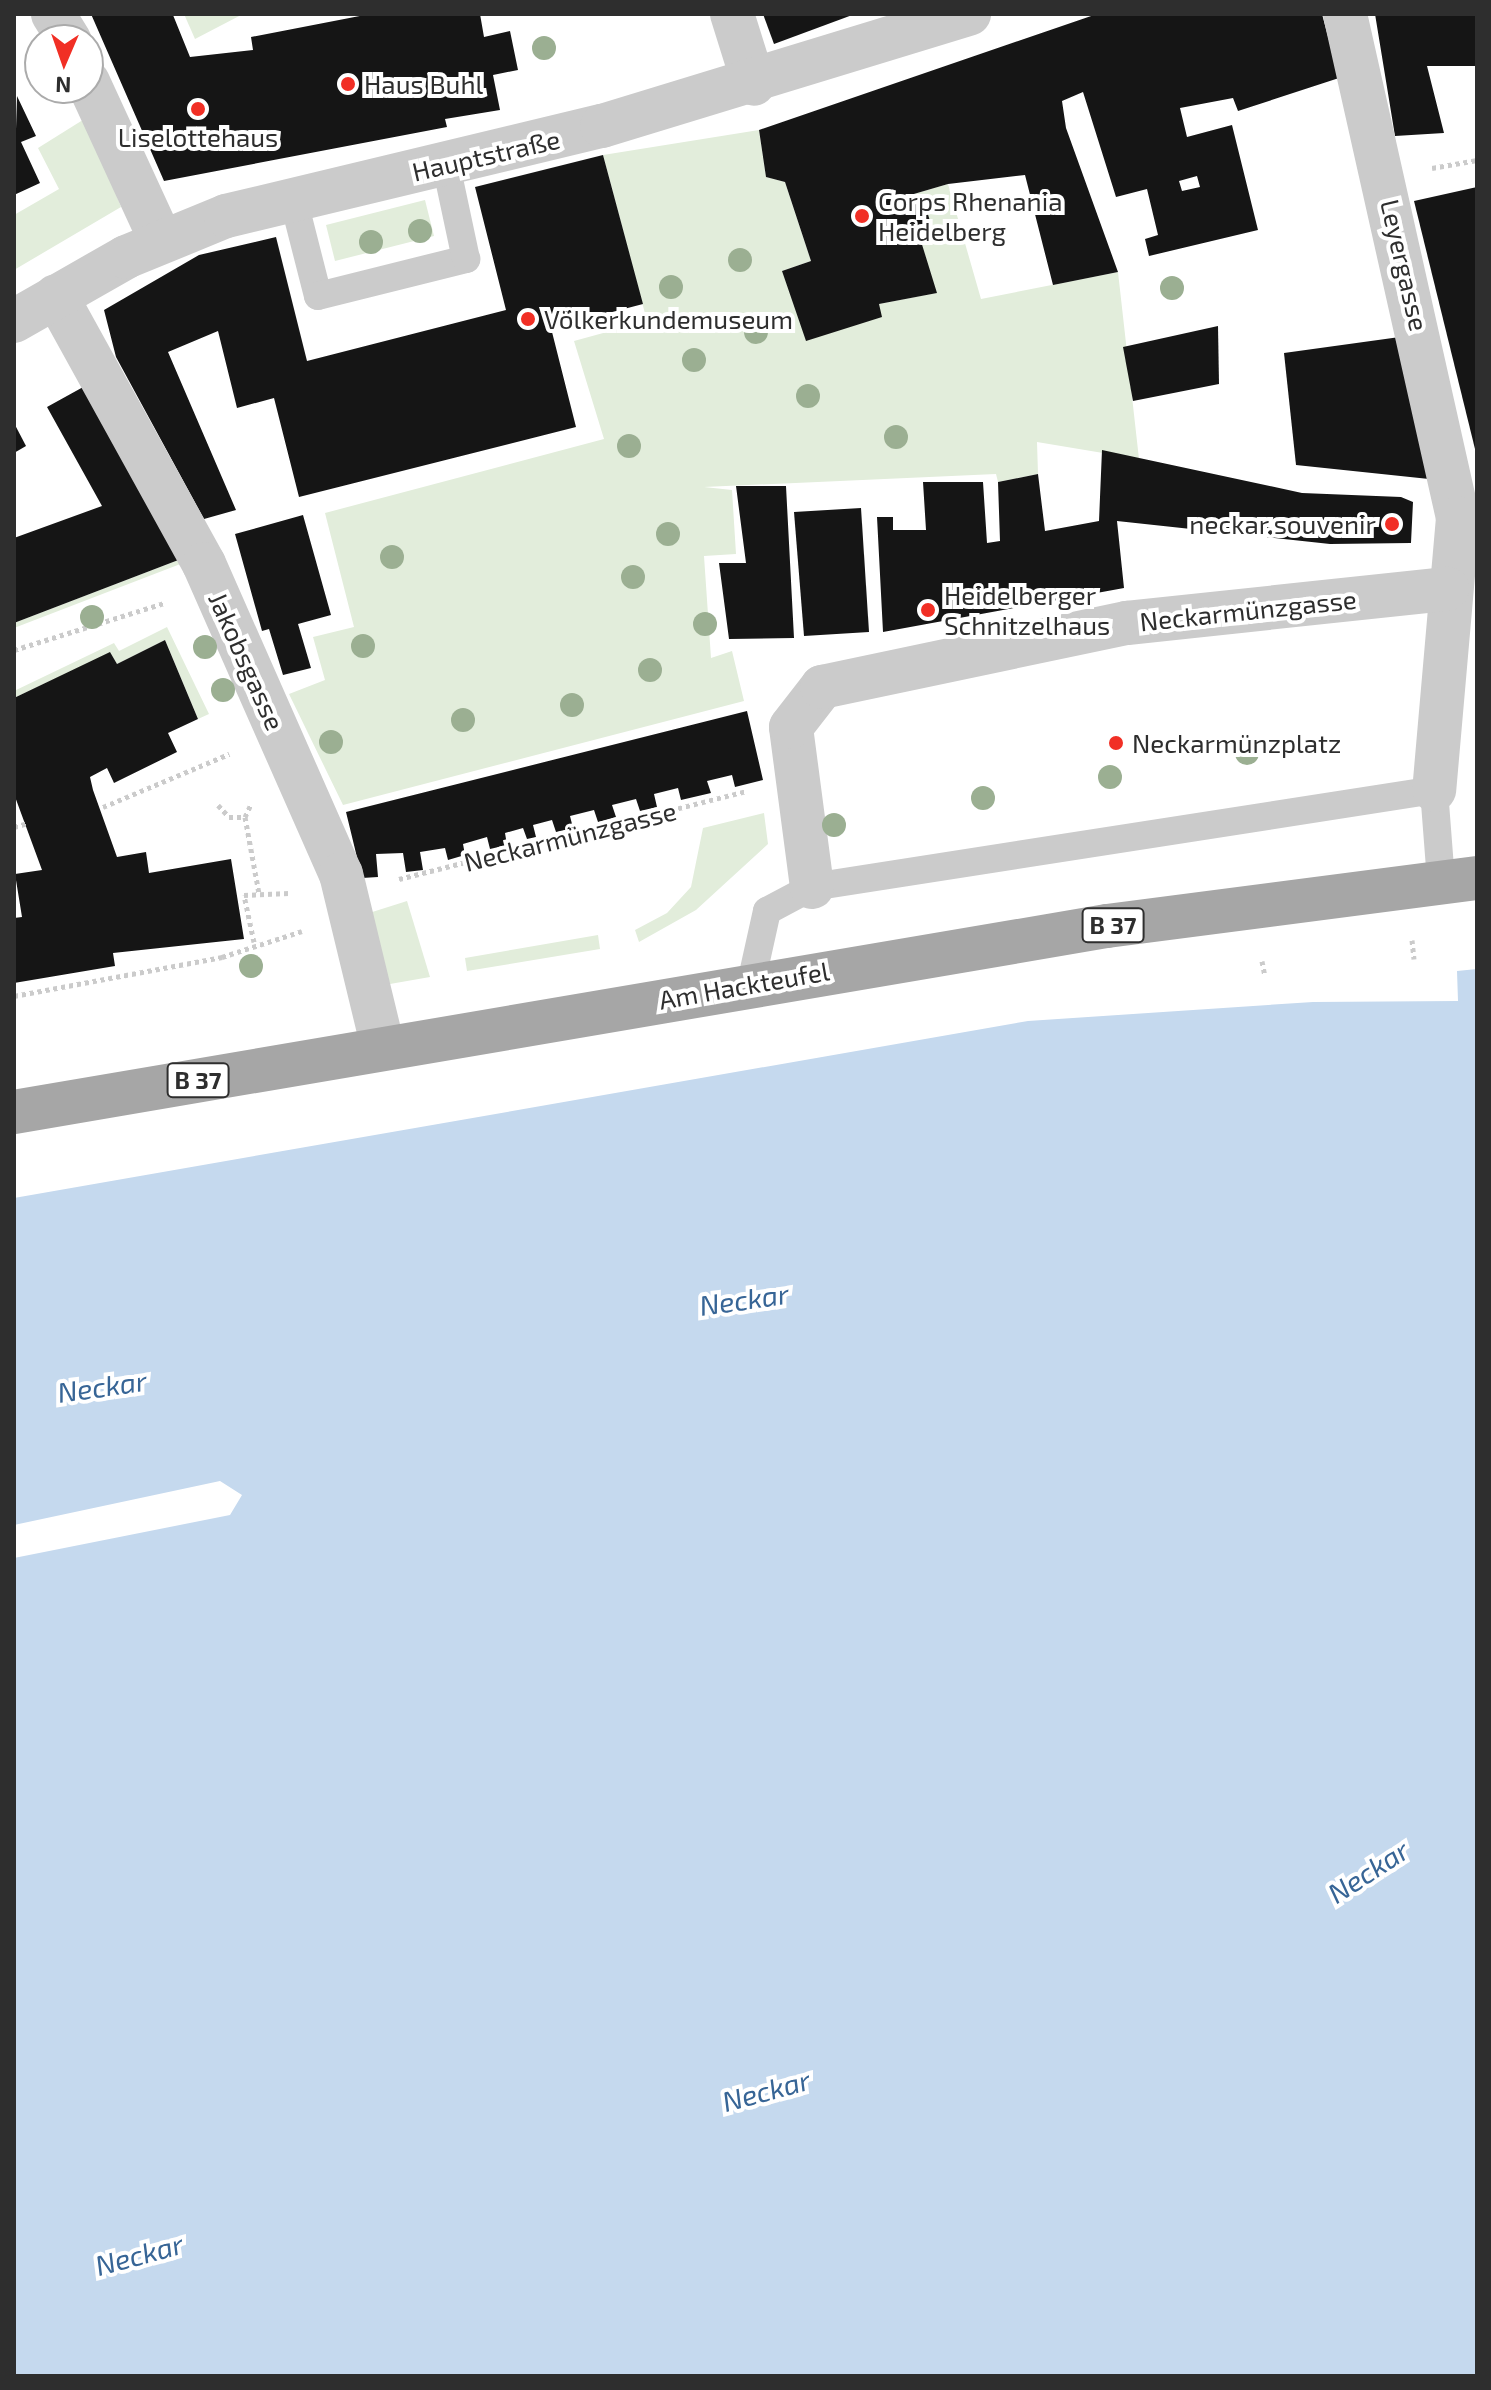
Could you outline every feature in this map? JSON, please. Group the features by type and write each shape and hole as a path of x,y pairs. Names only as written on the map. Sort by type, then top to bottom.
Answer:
{"main road":[{"name":"Am Hackteufel","path":"14,1112 751,983 1459,879"}],"street":[{"name":"Hauptstraße","path":"14,321 161,241 293,198 446,165 754,84 969,14"},
{"name":"Leyergasse","path":"1345,14 1468,518"},
{"path":"735,24 754,84"},
{"path":"98,104 161,241"},
{"name":"Jakobsgasse","path":"56,296 100,363 215,588 347,893 383,1048"},
{"path":"1434,790 1447,589 1468,518"},
{"name":"Neckarmünzgasse","path":"812,887 793,779 791,727 822,687 1127,623 1447,589"}],"lane":[{"path":"293,198 318,296 466,259 446,165"},
{"path":"751,983 767,911 812,887 1434,790 1459,879"}],"path":[{"path":"14,650 215,588"},
{"path":"103,807 234,753"},
{"name":"Neckarmünzgasse","path":"347,893 793,779"},
{"path":"218,805 229,817 245,817 259,893"},
{"path":"14,827 28,823"},
{"path":"254,942 244,895 288,891"},
{"path":"14,996 222,957 254,942 297,932"}],"green space":[{"path":"184,14 243,14 195,39"},
{"path":"86,118 121,207 14,270 14,215 59,189 38,148"},
{"path":"759,130 766,177 785,182 811,261 782,271 879,304 936,293 920,238 931,226 926,207 907,196 948,184 981,299 1118,272 1139,459 1037,442 1038,474 998,482 996,474 704,487 732,490 736,554 704,556 711,658 732,651 744,701 343,805 289,694 325,680 313,637 354,627 325,513 604,439 574,341 647,321 603,155"},
{"path":"425,200 434,236 335,261 326,225"},
{"path":"181,559 183,563 14,628 14,623"},
{"path":"167,627 209,714 198,719 165,640 117,664 110,653 14,698 14,691 114,643 119,651"},
{"path":"764,813 768,844 696,910 639,942 635,930 667,913 691,887 703,828"},
{"path":"407,901 430,977 390,984 366,914"},
{"path":"598,935 600,949 467,971 465,958"}],"water":[{"name":"Neckar","path":"1477,969 1477,2376 14,2376 14,1558 230,1515 242,1495 220,1481 14,1525 14,1198 1028,1021 1313,1002 1458,1001 1457,971"}],"building":[{"path":"91,14 173,15 190,57 253,50 251,37 370,14 480,14 484,37 510,31 518,70 493,75 500,110 445,119 447,127 164,181 104,44 104,24 95,24"},
{"path":"763,14 855,14 774,44"},
{"path":"1097,14 1322,14 1339,78 1238,111 1233,98 1180,108 1187,137 1232,125 1258,230 1149,256 1145,239 1158,235 1147,189 1116,197 1083,92 1062,101 1066,128 1118,272 1053,285 1025,175 948,184 907,196 926,207 931,225 920,238 937,293 879,304 882,317 806,341 782,271 811,261 785,182 766,177 759,130","holes":["1197,176 1200,187 1182,191 1179,181"]},
{"path":"1375,14 1477,14 1477,66 1427,66 1444,133 1395,136"},
{"path":"17,96 36,136 21,142 40,183 14,195"},
{"name":"Völkerkundemuseum","path":"603,155 643,304 551,328 576,427 299,497 274,398 237,408 218,331 168,352 236,510 204,519 116,357 104,310 199,255 276,237 307,361 506,310 475,187"},
{"path":"1477,187 1477,453 1476,453 1414,201"},
{"path":"1218,326 1219,384 1133,401 1123,347"},
{"path":"1407,336 1429,479 1296,465 1284,353"},
{"path":"85,386 181,559 14,623 14,538 102,506 47,407"},
{"path":"14,423 26,446 14,453"},
{"path":"1102,450 1302,493 1401,497 1413,502 1411,543 1330,544 1117,521 1124,588 883,632 877,517 893,517 893,530 926,530 923,482 983,482 987,543 1000,541 998,482 1038,474 1045,531 1099,521"},
{"path":"736,486 786,486 794,638 729,639 719,563 746,563"},
{"path":"861,508 869,632 804,636 794,512"},
{"path":"303,515 331,615 298,624 311,668 283,675 269,629 262,631 235,534"},
{"path":"165,640 198,719 168,733 177,752 114,783 107,768 90,777 93,790 117,857 146,852 149,873 231,859 244,939 113,953 115,966 14,983 14,918 22,917 15,874 42,870 14,794 14,698 110,652 117,664"},
{"path":"747,711 763,780 735,787 732,775 707,781 711,793 681,800 678,788 654,794 657,807 640,811 636,799 612,805 616,817 598,822 594,810 570,816 573,828 556,832 552,820 533,825 536,837 527,839 523,828 505,833 507,845 490,849 487,837 463,844 465,855 448,860 445,848 420,852 423,870 406,872 403,853 376,854 378,877 362,878 346,812"}],"place":[{"name":"Haus Buhl","path":"348,84"},
{"name":"Liselottehaus","path":"198,109"},
{"name":"Corps Rhenania Heidelberg","path":"862,216"},
{"name":"Völkerkundemuseum","path":"528,319"},
{"name":"neckar.souvenir","path":"1392,524"},
{"name":"Heidelberger Schnitzelhaus","path":"928,610"},
{"name":"Neckarmünzplatz","path":"1116,743"}]}
